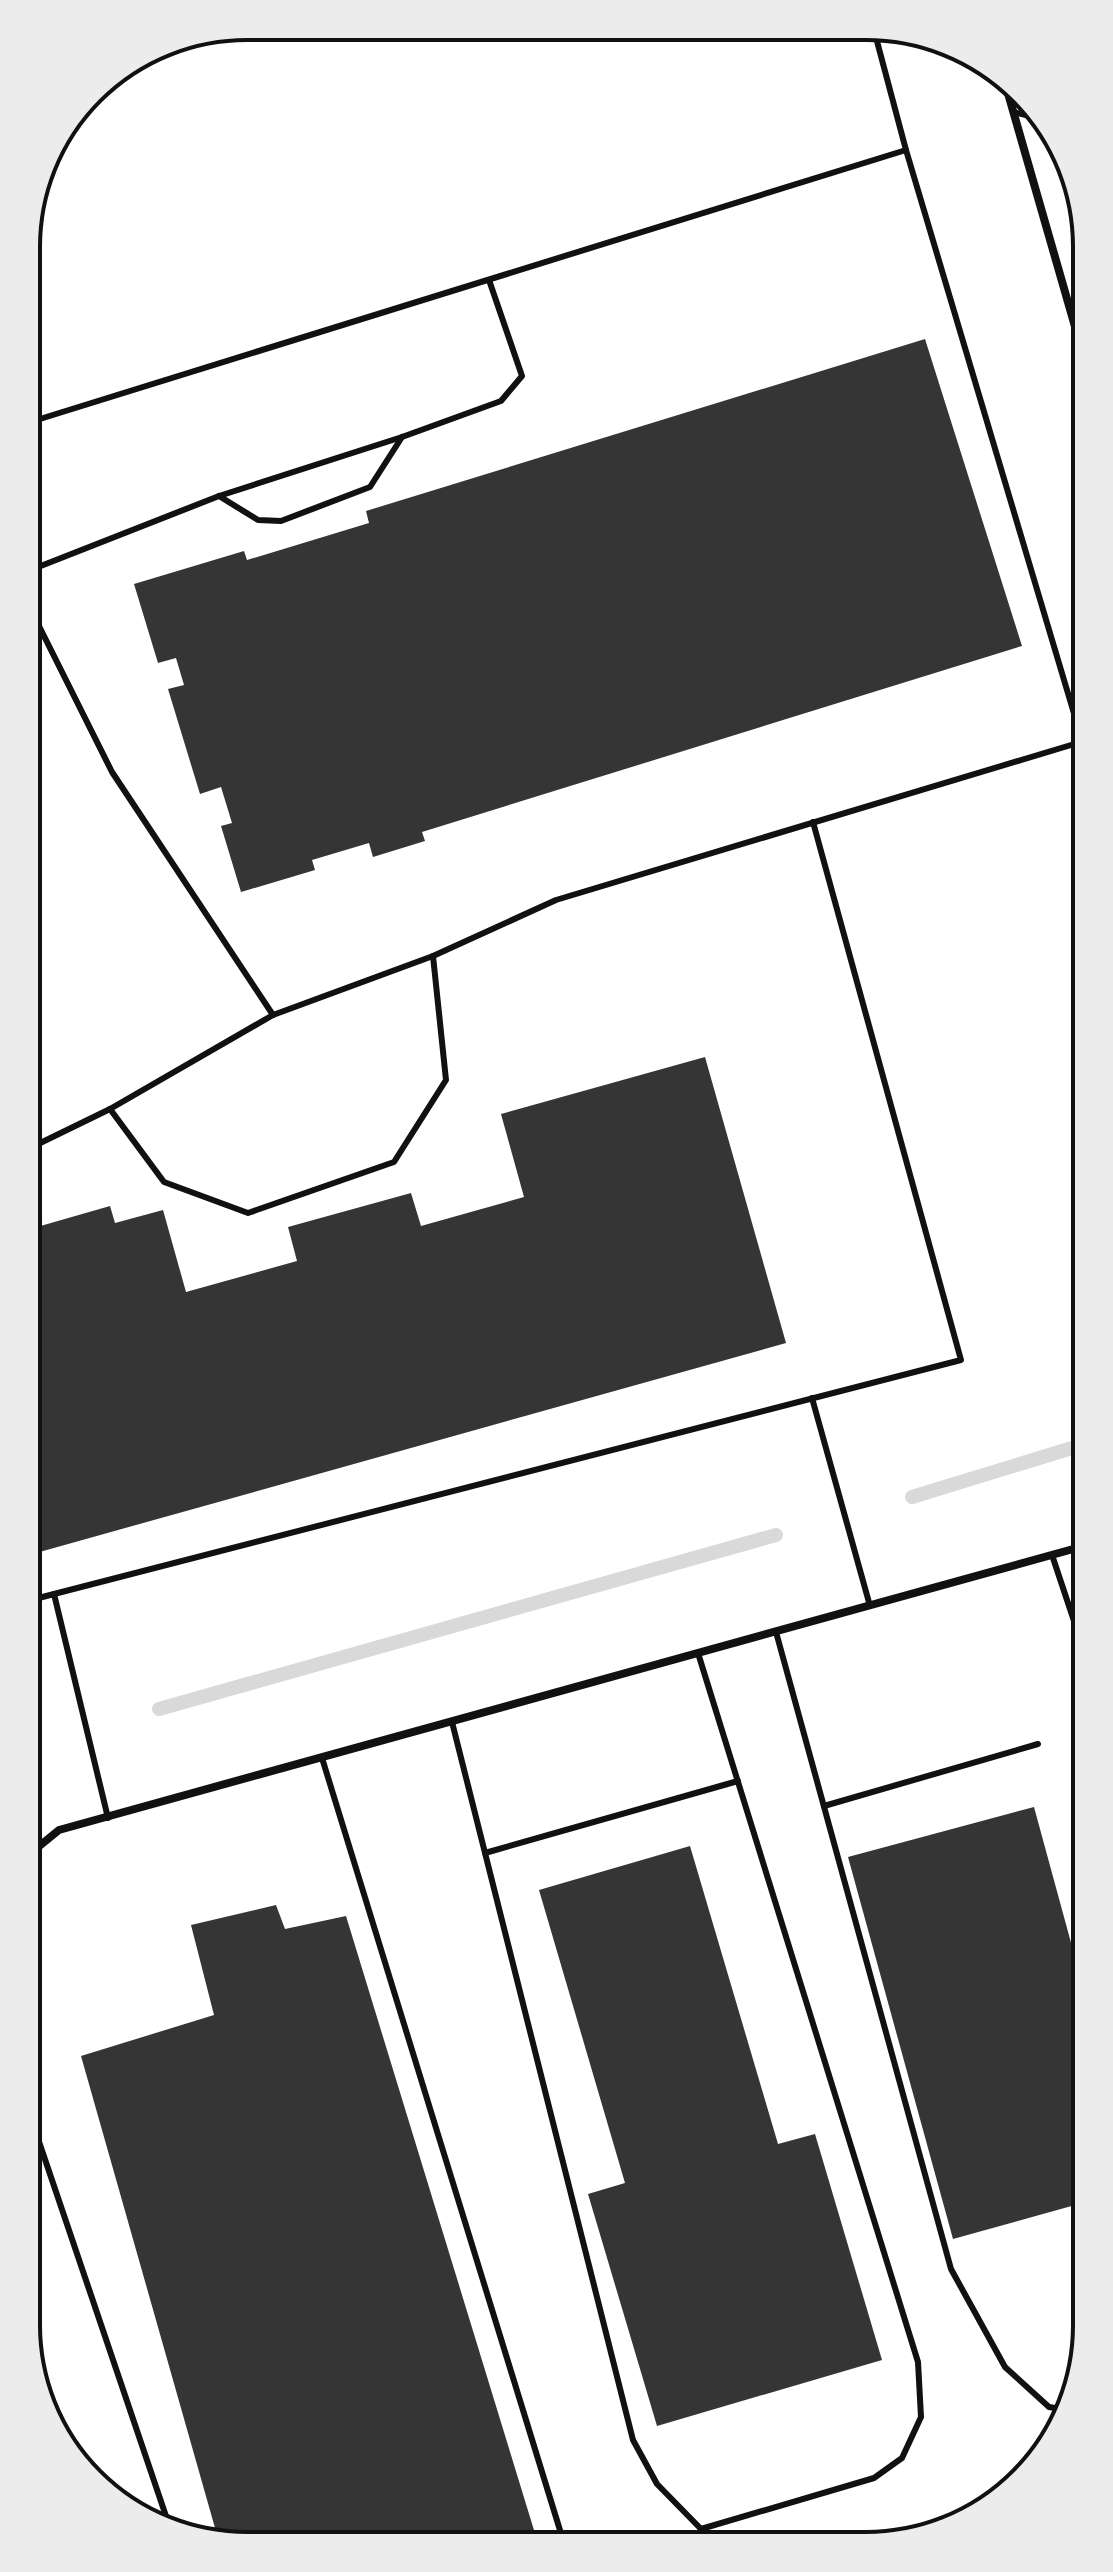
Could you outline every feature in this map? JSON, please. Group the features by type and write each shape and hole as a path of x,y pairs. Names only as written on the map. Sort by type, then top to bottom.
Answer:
{"street":[{"path":"1009,99 1073,320"},
{"path":"40,1845 59,1830 1073,1549"}],"lane":[{"path":"877,40 906,150 1073,712"},
{"path":"1013,112 1024,115"},
{"path":"40,419 906,150"},
{"path":"40,566 219,496 402,437 501,401 522,376 489,280"},
{"path":"219,496 258,520 281,521 370,487 402,437"},
{"path":"40,628 112,772 273,1015"},
{"path":"40,1143 110,1109 273,1015 433,956 556,900 1073,741"},
{"path":"40,1598 961,1360 813,822"},
{"path":"110,1109 164,1182 248,1213 394,1162 446,1080 433,956"},
{"path":"812,1398 870,1606"},
{"path":"1052,1555 1073,1618"},
{"path":"54,1594 108,1818"},
{"path":"776,1632 951,2269 1005,2367 1049,2407 1055,2408"},
{"path":"698,1653 918,2362 921,2417 902,2458 874,2478 701,2529"},
{"path":"452,1722 633,2440 657,2484 702,2532"},
{"path":"824,1806 1038,1744"},
{"path":"322,1758 561,2532"},
{"path":"485,1853 738,1781"},
{"path":"40,2145 166,2515"}],"building":[{"path":"925,339 1022,646 422,832 425,841 373,857 369,843 312,860 315,870 241,892 221,826 232,823 221,787 200,794 168,689 184,685 176,658 158,663 134,584 244,551 247,560 369,523 366,511"},
{"path":"705,1057 786,1343 40,1552 40,1226 110,1206 115,1223 163,1210 186,1292 297,1261 288,1227 411,1193 421,1226 524,1197 501,1114"},
{"path":"1034,1807 1073,1950 1073,2206 953,2239 848,1857"},
{"path":"690,1846 778,2144 815,2134 882,2360 657,2426 588,2194 625,2183 539,1890"},
{"path":"276,1905 285,1929 346,1916 535,2532 215,2529 81,2056 214,2015 191,1925"}],"waterway":[{"path":"912,1497 1072,1448"},
{"path":"159,1709 776,1535"}]}
